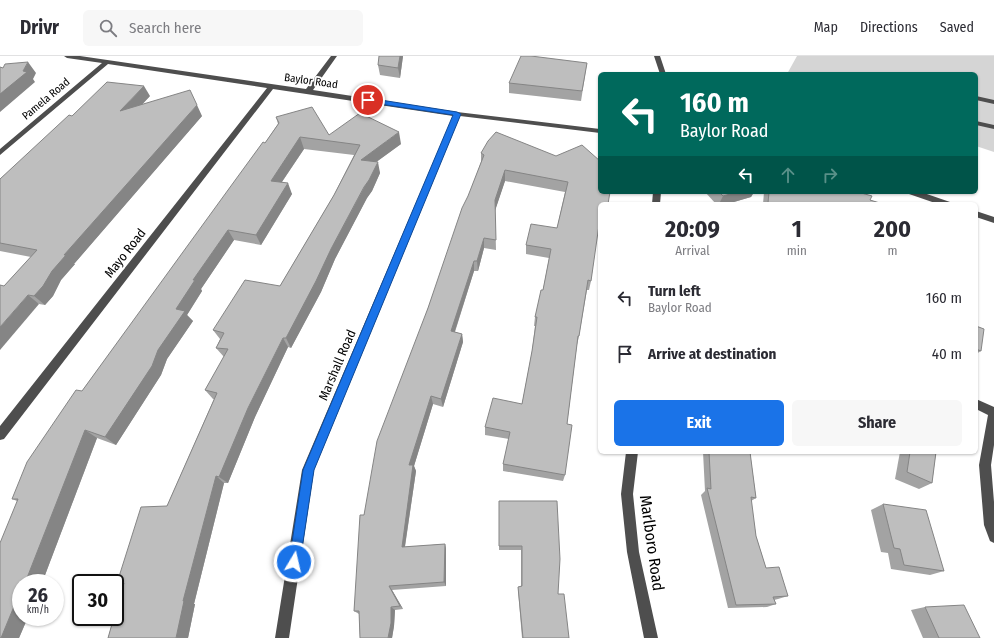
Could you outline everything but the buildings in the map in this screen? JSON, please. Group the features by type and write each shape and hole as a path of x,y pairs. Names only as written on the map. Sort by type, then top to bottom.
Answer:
{"street":[{"name":"Baylor Road","path":"67,56 457,114 598,130"},
{"path":"308,92 334,56"},
{"path":"657,56 663,72"},
{"name":"Pamela Road","path":"0,153 107,62"},
{"name":"Mayo Road","path":"0,435 271,87"},
{"path":"978,98 994,102"},
{"name":"Marshall Road","path":"282,638 308,470 457,114"},
{"path":"978,123 994,127"},
{"path":"918,194 942,202"},
{"path":"978,215 994,220"},
{"path":"978,405 994,412 985,465 990,525 994,537"},
{"name":"Marlboro Road","path":"632,454 627,494 633,552 651,638"}],"shaded area":[{"path":"797,56 994,56 994,152 978,147 978,72 788,72"}],"route":[{"path":"294,562 308,470 457,114 368,100"}]}
